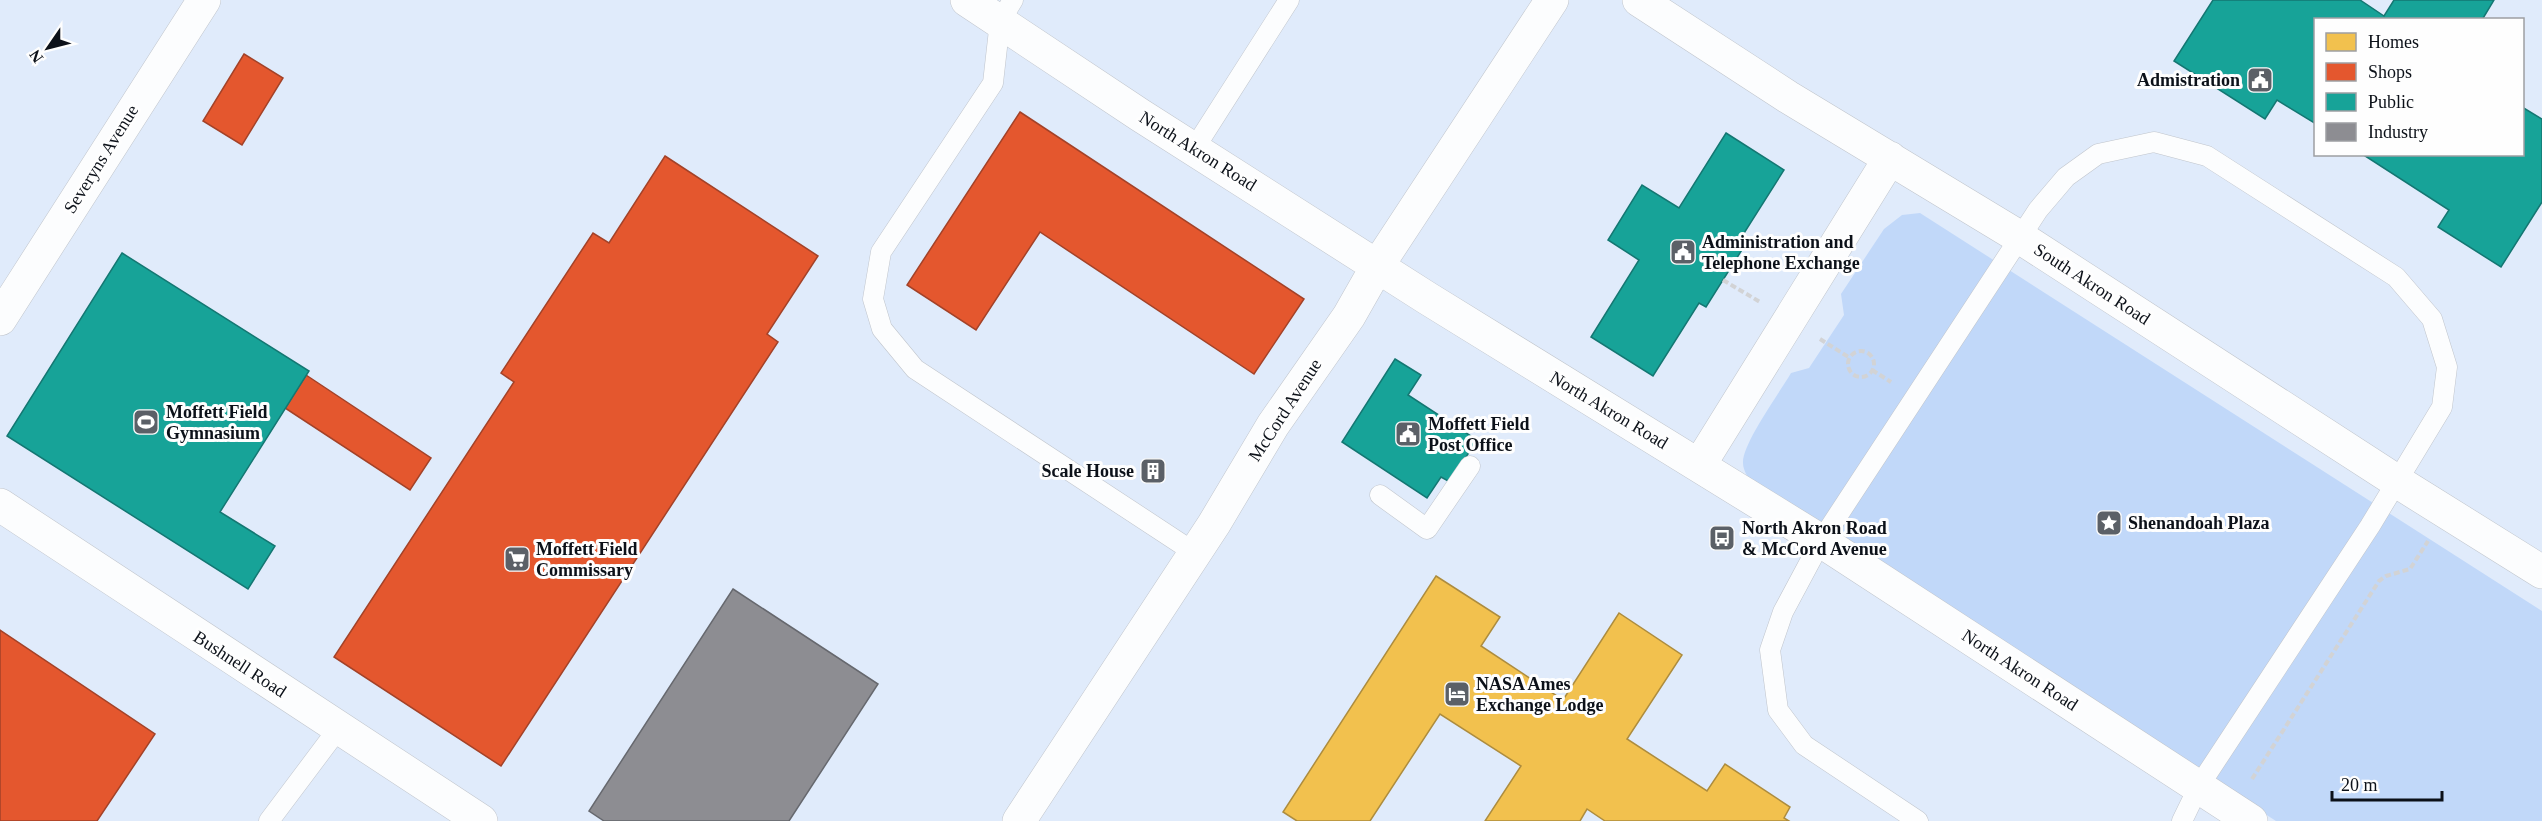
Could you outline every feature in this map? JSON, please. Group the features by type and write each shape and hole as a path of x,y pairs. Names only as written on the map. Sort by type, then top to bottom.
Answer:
{"street":[{"name":"Severyns Avenue","path":"0,319 204,0"},
{"name":"North Akron Road","path":"967,0 1006,10 1194,149 1525,359 1700,464 2242,815"},
{"name":"McCord Avenue","path":"1019,821 1195,553 1273,425 1349,316 1378,265 1552,0"},
{"name":"South Akron Road","path":"1639,0 1788,97 2021,238 2446,513 2542,572"},
{"path":"1700,464 1890,158"},
{"name":"Bushnell Road","path":"0,505 481,821"}],"lane":[{"path":"1194,149 1288,0"},
{"path":"1006,10 993,83 880,252 873,299 882,329 915,369 1195,553"},
{"path":"1918,821 1804,745 1778,710 1770,650 1783,612 1821,541 2038,210 2066,177 2098,154 2154,142 2208,156 2396,277 2432,319 2447,368 2442,407 2413,452 2398,482 2199,786 2182,821"},
{"path":"1380,495 1427,529 1470,466"},
{"path":"270,821 338,729"}],"path":[{"path":"1859,351 1867,352 1872,358 1872,370 1861,376 1853,374 1848,366 1850,358 1859,351"},
{"path":"2242,815 2379,581 2386,576 2410,569 2446,513"}],"shaded area":[{"path":"0,0 2542,0 2542,821 0,821"},
{"name":"Shenandoah Plaza","path":"1920,213 2542,611 2542,821 2276,821 1752,485 1744,469 1744,454 1762,418 1791,373 1809,368 1844,315 1841,294 1884,229 1902,215"}],"building: Homes":[{"name":"NASA Ames Exchange Lodge","path":"1436,576 1500,617 1481,646 1563,700 1619,613 1682,655 1627,739 1707,791 1725,764 1790,807 1784,818 1789,821 1605,821 1587,809 1580,821 1485,821 1521,766 1440,714 1370,821 1297,821 1283,812"}],"building: Shops":[{"path":"244,54 283,78 242,145 203,121"},
{"path":"1020,112 1304,299 1254,374 1040,232 976,330 907,285"},
{"name":"Moffett Field Commissary","path":"665,156 818,256 767,334 778,342 501,766 334,657 514,382 501,373 593,233 609,243"},
{"path":"306,375 431,458 410,490 285,408"},
{"name":"Scale House","path":"1149,461 1164,470 1156,481 1142,473"},
{"path":"0,630 155,734 97,821 0,821"}],"building: Public":[{"name":"Admistration","path":"2213,0 2360,0 2384,16 2394,0 2494,0 2483,18 2314,18 2314,123 2277,100 2265,119 2174,61"},
{"path":"2524,108 2542,119 2542,202 2501,267 2438,227 2449,210 2365,156 2524,156"},
{"name":"Administration and Telephone Exchange","path":"1726,133 1784,170 1739,241 1745,245 1706,307 1699,303 1653,376 1591,337 1639,260 1608,240 1642,185 1679,208"},
{"name":"Moffett Field Gymnasium","path":"122,253 309,371 220,512 275,546 248,589 7,436"},
{"path":"1395,359 1421,375 1408,395 1477,440 1450,482 1441,477 1427,498 1342,442"}],"building: Industry":[{"path":"733,589 878,684 789,821 604,821 589,811"}],"place":[{"name":"Admistration","path":"2260,80"},
{"name":"Administration and Telephone Exchange","path":"1683,252"},
{"name":"Moffett Field Gymnasium","path":"146,422"},
{"name":"Moffett Field Post Office","path":"1408,434"},
{"name":"Scale House","path":"1153,471"},
{"name":"Shenandoah Plaza","path":"2109,523"},
{"name":"North Akron Road & McCord Avenue","path":"1722,538"},
{"name":"Moffett Field Commissary","path":"517,559"},
{"name":"NASA Ames Exchange Lodge","path":"1457,694"}]}
